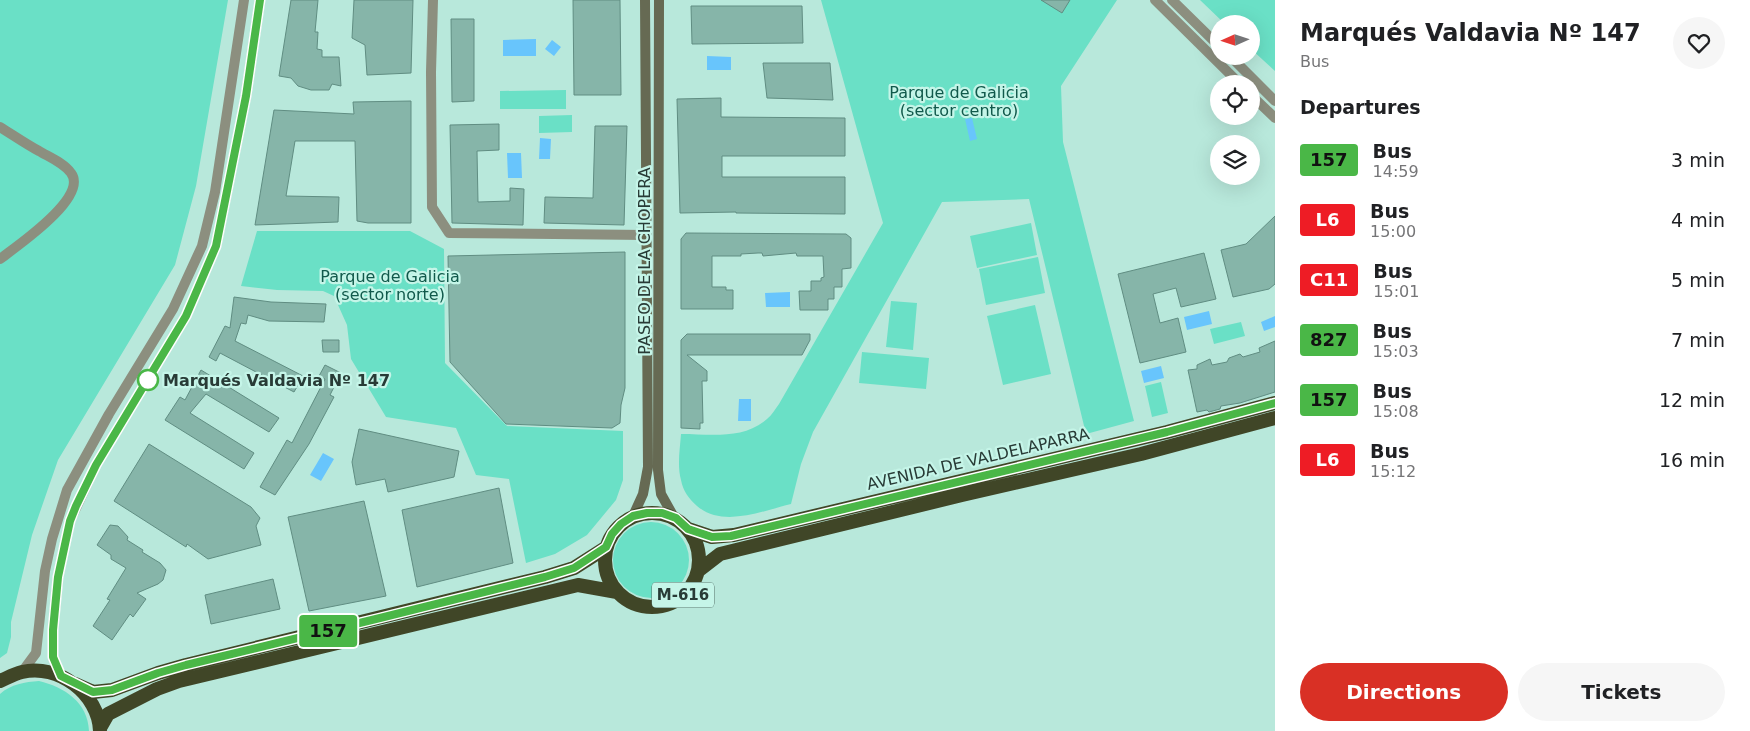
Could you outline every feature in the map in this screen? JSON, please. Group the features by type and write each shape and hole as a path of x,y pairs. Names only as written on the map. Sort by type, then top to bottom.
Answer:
{"highway":[{"name":"AVENIDA DE VALDELAPARRA","path":"688,529 712,537 734,535 1167,432 1275,403"},
{"name":"AVENIDA DE VALDELAPARRA","path":"698,571 720,554 953,497 1142,454 1275,418"},
{"path":"633,516 647,513 662,513 676,518"},
{"name":"M-616","path":"0,681 22,672 42,671 61,676 93,692 112,690 186,665 545,577 574,568 606,547 612,534 621,524 633,516"},
{"name":"M-616","path":"100,729 108,714 157,689 180,680 578,585 618,592 629,601 642,606 656,607 670,603 682,596 692,585 698,571 699,556 696,542 688,529 676,518"},
{"path":"606,547 605,563 607,571 618,592"},
{"name":"M-616","path":"75,684 92,704 100,729"}],"main road":[{"name":"PASEO DE LA CHOPERA","path":"633,516 643,494 648,467 645,0"},
{"name":"PASEO DE LA CHOPERA","path":"659,0 658,470 661,494 676,518"}],"street":[{"path":"22,672 36,653 45,571 52,539 67,490 109,414 173,309 202,246 216,192 244,0"},
{"path":"61,676 53,657 53,630 58,577 70,521 96,465 186,316 216,246 246,96 260,0"},
{"path":"433,0 431,72 432,208 449,233 646,235"},
{"path":"1155,0 1231,75"},
{"path":"1172,0 1210,37"},
{"path":"1239,65 1275,101"},
{"path":"1260,104 1275,118"},
{"path":"0,127 71,172 74,185 72,192 55,214 0,259"}],"green space":[{"path":"0,0 228,0 196,186 175,265 58,460 32,535 11,622 11,637 7,653 0,658"},
{"name":"Parque de Galicia (sector centro)","path":"821,0 1117,0 1061,86 1063,142 1134,421 1086,434 1029,199 942,202 813,432 801,464 791,504 743,516 719,516 707,513 697,506 683,488 679,469 681,434 715,435 737,433 758,426 769,417 779,404 883,223"},
{"path":"1200,0 1275,0 1275,71 1260,57 1260,15 1216,15"},
{"path":"566,90 566,109 500,109 500,91"},
{"path":"572,115 572,132 539,133 539,116"},
{"path":"1031,223 1037,255 977,268 970,236"},
{"name":"Parque de Galicia (sector norte)","path":"257,231 410,231 444,249 445,363 507,426 623,431 623,480 616,500 587,535 555,554 526,563 509,479 476,475 456,428 386,417 351,359 347,325 334,296 323,291 277,290 241,286"},
{"path":"1038,257 1045,293 986,305 979,269"},
{"path":"891,301 917,303 913,350 886,347"},
{"path":"1035,305 1051,374 1003,385 987,316"},
{"path":"1241,322 1245,336 1214,344 1210,329"},
{"path":"862,352 929,358 926,389 859,383"},
{"path":"1161,382 1168,413 1152,417 1145,386"},
{"path":"644,522 658,522 672,528 683,539 689,553 686,575 678,587 658,598 644,598 630,592 619,581 613,567 613,553 619,539 630,528"},
{"path":"39,681 57,687 73,697 84,712 88,721 89,731 0,731 0,694 13,686"}],"water":[{"path":"536,39 536,56 503,56 503,40"},
{"path":"552,40 561,47 554,56 545,49"},
{"path":"707,56 731,57 731,70 707,70"},
{"path":"972,118 977,139 970,141 965,119"},
{"path":"540,138 551,139 550,159 539,159"},
{"path":"507,153 521,153 522,178 508,178"},
{"path":"790,292 790,307 766,307 765,293"},
{"path":"1209,311 1212,324 1187,330 1184,317"},
{"path":"1275,316 1275,327 1264,331 1261,322"},
{"path":"1161,366 1164,378 1144,383 1141,371"},
{"path":"739,399 751,399 751,421 738,421"},
{"path":"323,453 334,459 321,481 310,475"}],"building":[{"path":"291,0 318,0 315,32 318,32 317,49 322,50 322,57 339,57 341,86 332,84 329,90 311,90 298,86 291,78 279,76"},
{"path":"354,0 413,0 411,73 367,75 365,45 352,38"},
{"path":"573,0 620,0 621,95 574,95"},
{"path":"1041,0 1070,0 1062,13"},
{"path":"691,6 802,6 803,43 692,44"},
{"path":"451,19 474,19 474,101 452,102"},
{"path":"763,63 830,63 833,100 767,98"},
{"path":"721,98 721,117 845,118 845,156 722,156 722,177 845,177 845,214 680,213 677,99"},
{"path":"411,101 411,223 368,223 357,221 355,141 295,141 286,196 339,197 338,222 255,225 274,110 354,114 353,102"},
{"path":"499,124 499,150 477,151 478,202 510,201 510,188 524,189 523,225 452,223 450,125"},
{"path":"595,126 627,126 624,225 544,223 545,197 593,198"},
{"path":"1275,216 1275,284 1269,289 1233,297 1221,250 1246,244"},
{"path":"686,233 846,234 851,238 851,268 842,269 842,287 834,287 834,299 828,299 828,310 800,310 799,291 811,291 811,281 821,281 821,278 824,277 823,256 797,256 796,253 763,256 762,253 758,253 741,254 741,256 712,256 712,287 726,287 726,290 733,290 733,309 681,309 681,239"},
{"path":"625,252 625,388 621,405 620,423 612,428 506,424 450,362 448,256"},
{"path":"1204,253 1216,299 1181,307 1176,288 1153,294 1160,323 1178,318 1186,352 1140,363 1118,274"},
{"path":"234,297 271,302 326,304 324,322 269,321 248,315 246,324 241,323 235,341 303,376 294,392 220,353 216,361 209,357 225,326 230,328"},
{"path":"687,334 810,334 810,340 802,355 687,355 707,371 707,381 702,381 703,423 700,423 700,429 681,428 681,340"},
{"path":"322,340 339,340 339,352 323,352"},
{"path":"1275,341 1275,392 1240,403 1221,406 1220,409 1209,412 1207,410 1197,412 1188,370 1197,369 1197,365 1210,359 1212,365 1227,362 1229,358 1240,354 1243,357 1260,352 1259,348"},
{"path":"325,365 341,373 330,395 334,397 309,444 275,495 260,487 287,440 292,443 325,379 319,376"},
{"path":"201,370 279,418 269,432 206,394 190,413 254,453 244,469 165,420 180,397 185,400"},
{"path":"359,429 459,451 454,477 388,492 385,479 356,485 352,462"},
{"path":"149,444 251,507 260,518 256,526 261,545 208,559 187,544 186,547 114,501"},
{"path":"499,488 513,563 417,587 402,510"},
{"path":"364,501 386,596 309,611 288,517"},
{"path":"110,525 118,526 128,537 127,540 160,563 166,570 163,580 158,584 137,593 146,599 133,617 130,614 112,640 93,626 110,600 107,599 126,568 111,559 111,555 97,545"},
{"path":"273,579 280,609 211,624 205,595"}],"bus line":[{"name":"157","path":"260,0 246,96 216,246 186,316 96,465 70,521 58,577 53,630 53,657 61,676 93,692 112,690 186,665 545,577 574,568 606,547 612,534 621,524 633,516 647,513 662,513 676,518 688,529 712,537 731,536 1167,432 1275,403"}],"place":[{"name":"Marqués Valdavia Nº 147","path":"148,380"}]}
